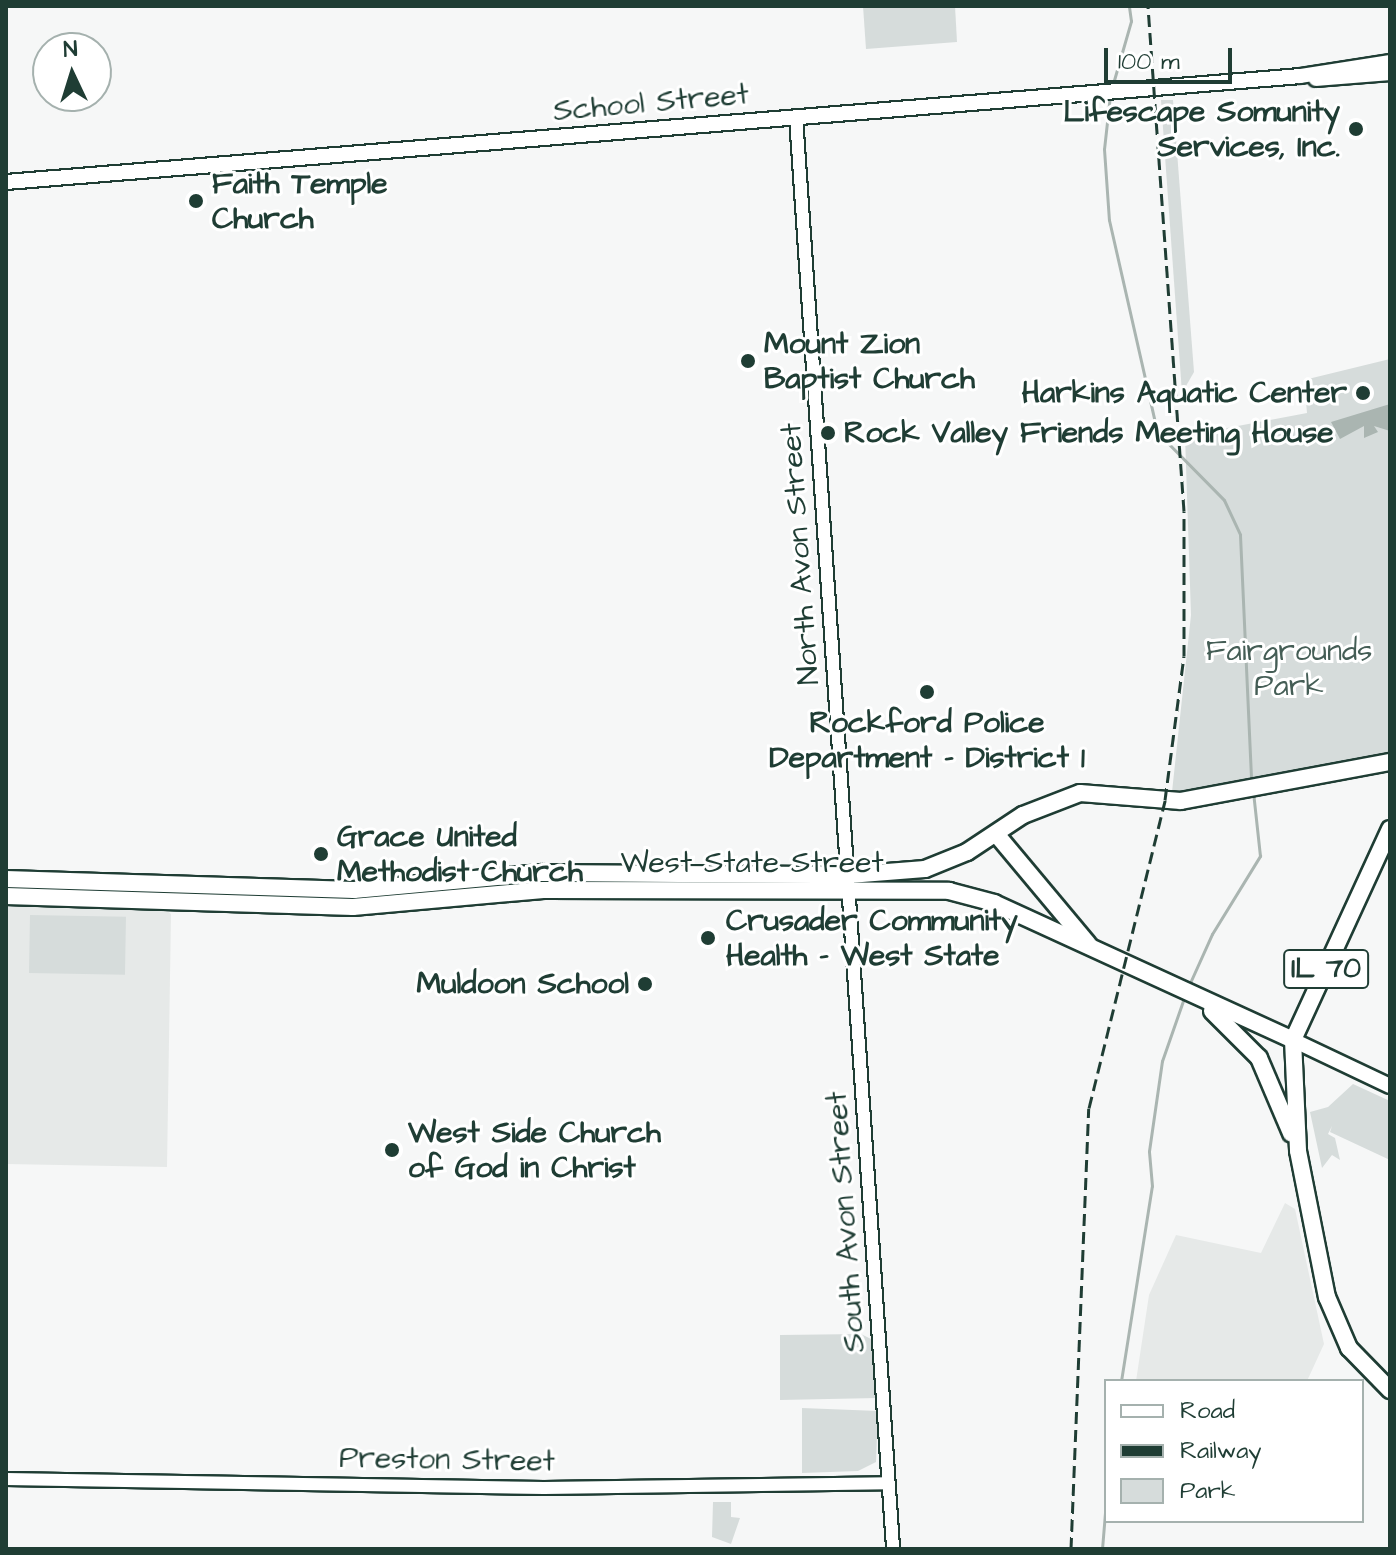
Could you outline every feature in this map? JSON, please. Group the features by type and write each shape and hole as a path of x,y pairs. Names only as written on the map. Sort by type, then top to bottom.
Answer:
{"main road":[{"name":"School Street","path":"6,182 1300,76 1390,62"},
{"name":"School Street","path":"1300,76 1316,79 1390,73"},
{"name":"West State Street","path":"6,896 353,907 535,891 850,883 925,869 997,835 1023,815 1080,793 1107,791 1165,800 1237,791 1390,762"},
{"name":"IL 70","path":"1293,1040 1390,829"},
{"path":"997,835 1092,949"},
{"name":"West State Street","path":"6,879 354,890 542,873 850,883 970,894 1390,1086"},
{"path":"1193,997 1259,1058 1298,1151"},
{"path":"1293,1040 1298,1151 1327,1297 1349,1348 1390,1390"}],"street":[{"name":"North Avon Street","path":"796,117 850,883"},
{"name":"South Avon Street","path":"850,883 893,1549"},
{"name":"Preston Street","path":"6,1479 544,1488 888,1483"}],"shaded area":[{"path":"1390,404 1390,431 1374,426 1378,432 1364,438 1364,426 1340,439 1331,422"},
{"path":"6,902 165,909 171,914 167,1167 6,1164"},
{"path":"1285,1203 1295,1209 1324,1344 1308,1379 1136,1379 1149,1295 1176,1235 1261,1253"}],"green space":[{"path":"863,6 955,6 957,42 866,49"},
{"path":"1161,100 1173,100 1194,372 1182,393"},
{"name":"Fairgrounds Park","path":"1390,359 1390,752 1172,792 1191,615 1185,436 1307,413 1304,380"},
{"path":"30,915 126,917 125,975 29,973"},
{"path":"1353,1084 1390,1101 1390,1160 1330,1132 1332,1126 1328,1134 1335,1138 1340,1160 1332,1155 1322,1168 1310,1112 1328,1107"},
{"path":"861,1334 873,1340 877,1398 780,1400 780,1335"},
{"path":"802,1408 878,1411 876,1462 858,1471 802,1473"},
{"path":"713,1502 731,1502 731,1517 740,1518 731,1544 712,1537"}],"waterway":[{"path":"1112,87 1131,21 1129,6"},
{"path":"1110,95 1104,149 1109,220 1157,432 1224,500 1240,535 1251,780"},
{"path":"1189,985 1212,934 1260,856 1253,792"},
{"path":"1121,1379 1152,1186 1149,1151 1162,1061 1185,995"},
{"path":"1102,1549 1104,1523"}],"railway":[{"path":"1071,1549 1089,1108 1165,800 1184,656 1184,511 1148,6"}],"place":[{"name":"Lifescape Somunity Services, Inc.","path":"1356,129"},
{"name":"Faith Temple Church","path":"196,201"},
{"name":"Mount Zion Baptist Church","path":"748,361"},
{"name":"Harkins Aquatic Center","path":"1363,393"},
{"name":"Rock Valley Friends Meeting House","path":"828,433"},
{"name":"Rockford Police Department - District 1","path":"927,692"},
{"name":"Grace United Methodist Church","path":"321,854"},
{"name":"Crusader Community Health - West State","path":"708,938"},
{"name":"Muldoon School","path":"645,984"},
{"name":"West Side Church of God in Christ","path":"392,1150"}]}
